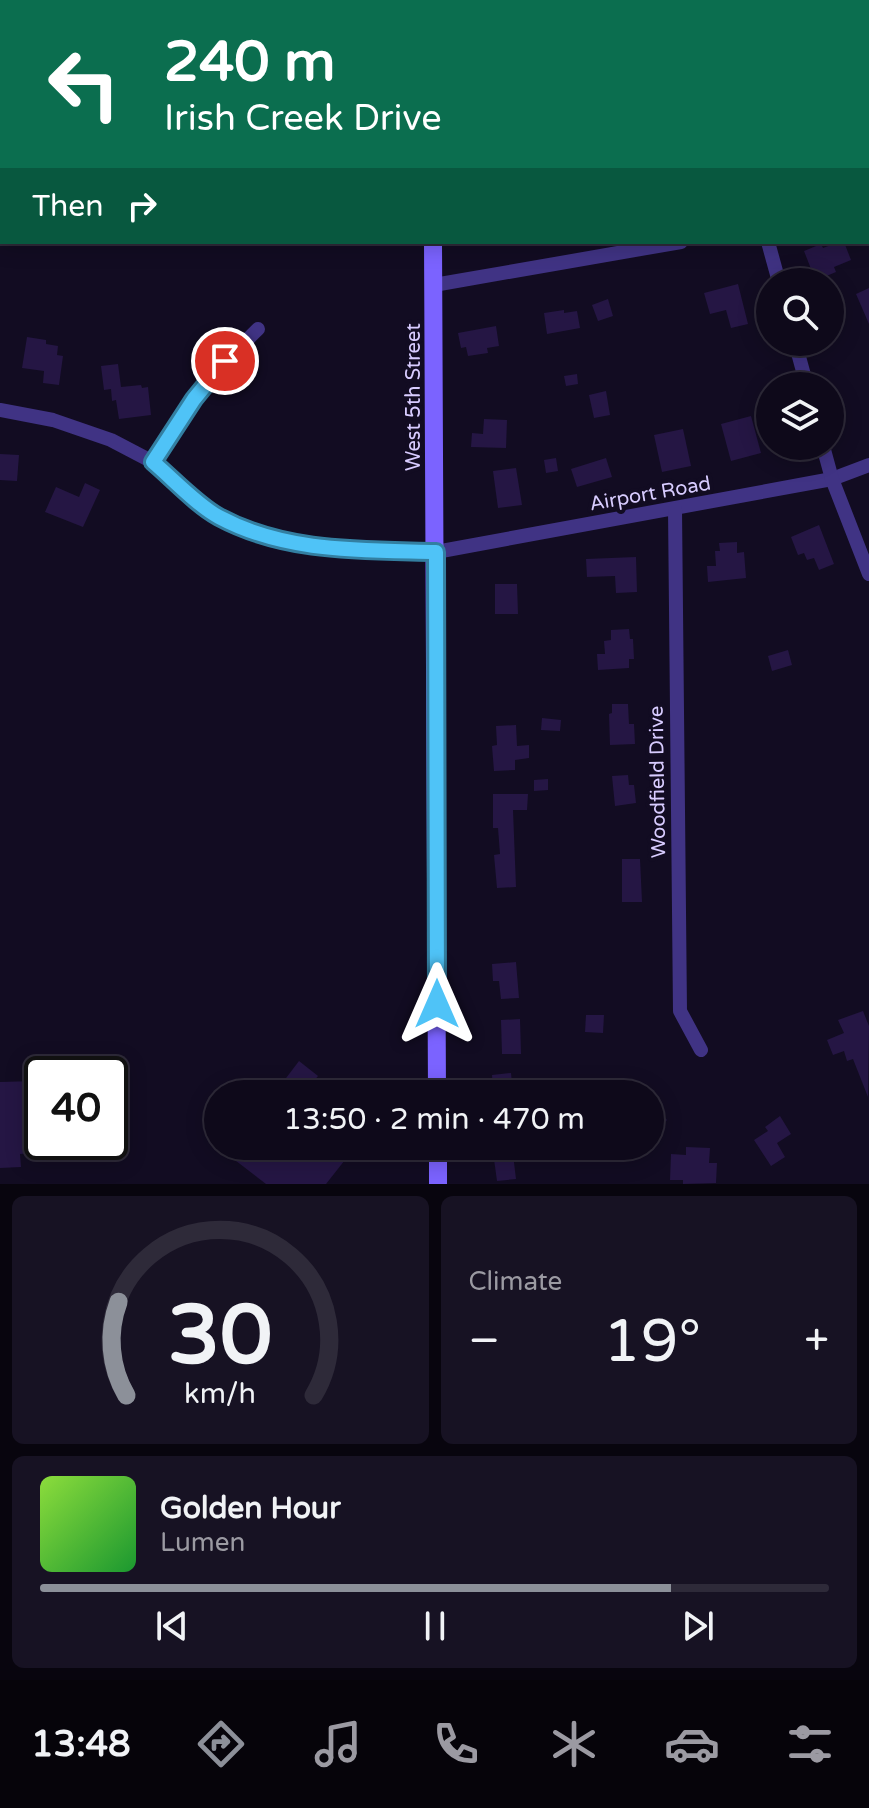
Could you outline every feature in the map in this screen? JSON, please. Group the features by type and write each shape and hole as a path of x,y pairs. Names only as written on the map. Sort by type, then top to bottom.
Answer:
{"street":[{"name":"West 5th Street","path":"433,244 437,1080"},
{"path":"434,285 670,244"},
{"path":"769,244 775,268"},
{"path":"153,462 194,399 225,361 258,329"},
{"name":"Airport Road","path":"0,410 53,420 111,440 153,462 218,516 276,539 333,550 436,552 832,479 869,465"},
{"path":"827,460 869,574"},
{"name":"Woodfield Drive","path":"675,509 680,1011 701,1050"},
{"path":"438,1160 438,1184"}],"building":[{"path":"821,244 823,248 845,244 851,260 834,268 811,268 804,251"},
{"path":"738,284 748,324 731,328 726,310 710,314 704,293"},
{"path":"869,288 869,324 856,294"},
{"path":"608,299 613,316 598,321 592,305"},
{"path":"564,310 564,313 577,311 580,328 547,334 544,313"},
{"path":"496,326 499,346 487,348 488,353 468,356 466,347 461,348 458,333"},
{"path":"27,337 46,340 46,344 58,346 57,355 63,356 59,385 43,383 44,371 22,368"},
{"path":"118,364 121,387 148,387 151,415 119,419 111,389 104,390 101,366"},
{"path":"577,374 578,384 566,386 564,376"},
{"path":"606,391 610,415 594,418 589,395"},
{"path":"751,416 756,434 756,454 731,461 721,424"},
{"path":"484,419 507,420 506,448 471,447 472,433 483,434"},
{"path":"683,429 691,466 662,472 654,435"},
{"path":"0,454 19,455 17,481 0,480"},
{"path":"556,458 558,471 546,473 544,460"},
{"path":"606,458 612,477 577,487 571,469"},
{"path":"516,468 522,505 498,508 493,471"},
{"path":"85,483 100,490 83,527 45,512 56,487 79,497"},
{"path":"819,525 834,564 819,570 814,558 807,560 804,553 798,555 791,537"},
{"path":"737,542 737,553 744,552 746,578 708,582 707,566 716,566 715,551 720,551 719,543"},
{"path":"636,557 637,592 616,593 615,576 587,577 586,559"},
{"path":"495,584 517,584 518,614 495,614"},
{"path":"629,629 634,659 629,659 629,668 598,670 597,654 605,654 604,641 611,640 611,630"},
{"path":"788,650 792,665 772,671 768,656"},
{"path":"612,704 628,704 629,724 634,724 635,744 610,745 609,714 612,713"},
{"path":"542,718 561,720 560,731 541,730"},
{"path":"516,725 517,746 529,745 529,758 515,760 515,770 494,771 492,746 497,745 496,726"},
{"path":"628,775 629,785 634,785 636,803 615,806 612,776"},
{"path":"548,779 548,790 534,791 534,780"},
{"path":"493,794 528,794 527,810 513,810 516,887 497,888 494,855 500,854 498,828 493,828"},
{"path":"622,859 640,859 642,902 622,902"},
{"path":"516,962 519,998 501,999 499,981 493,981 492,964"},
{"path":"863,1011 869,1026 868,1097 853,1059 847,1061 844,1051 833,1055 827,1040 844,1033 838,1020"},
{"path":"586,1015 604,1015 603,1033 585,1032"},
{"path":"520,1019 521,1054 502,1054 501,1020"},
{"path":"299,1061 318,1076 315,1080 285,1080"},
{"path":"511,1073 512,1080 492,1080 492,1075"},
{"path":"24,1081 24,1154 20,1154 21,1167 0,1168 0,1082"},
{"path":"780,1116 791,1134 777,1143 785,1157 771,1166 754,1140 768,1131 765,1127"},
{"path":"686,1147 710,1148 709,1163 717,1163 716,1183 683,1184 683,1180 670,1180 671,1154 686,1155"},
{"path":"235,1160 345,1160 326,1184 266,1184"},
{"path":"494,1160 514,1160 516,1179 497,1181"}],"route":[{"path":"225,361 194,399 153,462 218,516 276,539 333,550 436,552 437,1004"}]}
